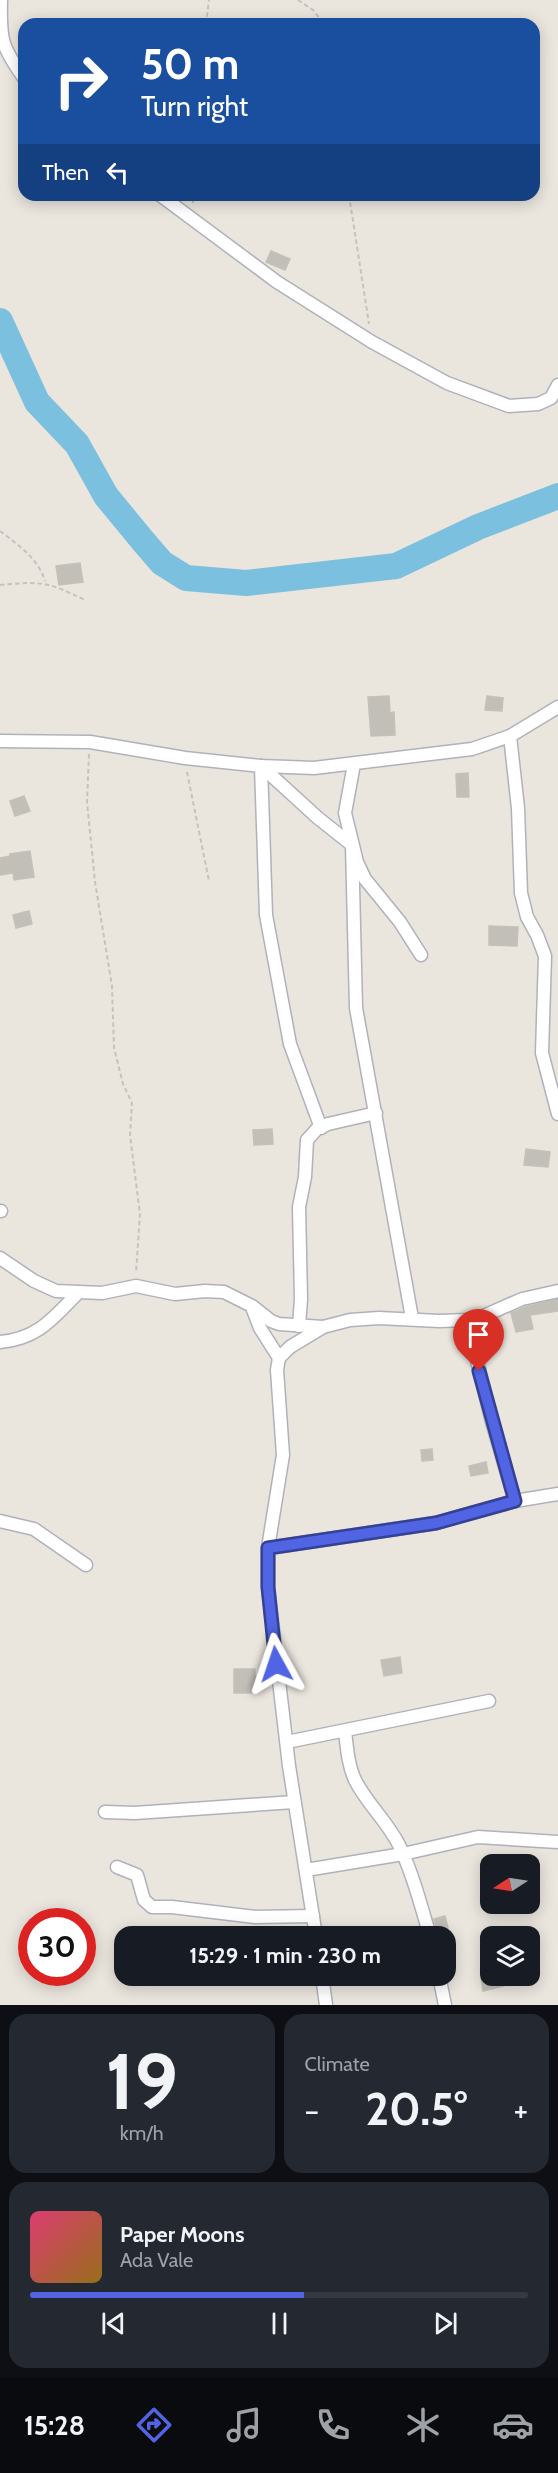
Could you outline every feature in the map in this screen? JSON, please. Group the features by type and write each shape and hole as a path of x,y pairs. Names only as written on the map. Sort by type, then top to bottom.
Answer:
{"street":[{"path":"1,0 0,32 3,44 18,68"},
{"path":"168,201 277,282 372,342 447,383 509,406 538,404 551,398 558,385"},
{"path":"0,741 90,742 184,758 261,766 314,768 472,749 510,736 558,707"},
{"path":"510,736 518,808 521,893 527,917 545,956 542,1053 558,1114"},
{"path":"354,764 345,813 357,862 365,879 400,922 421,955"},
{"path":"261,766 318,818 352,845"},
{"path":"261,766 266,915 290,1044 321,1128"},
{"path":"352,845 356,1008 412,1318"},
{"path":"299,1326 301,1299 299,1207 305,1177 307,1140 321,1128 376,1113"},
{"path":"0,1258 34,1281 56,1292 102,1293 135,1286 176,1294 224,1292 252,1306 271,1322 323,1327"},
{"path":"314,1926 294,1802 270,1608 268,1548 283,1455 277,1370 279,1358 290,1347 323,1327 350,1320 412,1318 439,1321 467,1320 522,1299 558,1291"},
{"path":"0,1342 16,1340 42,1329 78,1293"},
{"path":"252,1306 260,1328 279,1358"},
{"path":"467,1320 492,1422 515,1501"},
{"path":"268,1548 436,1523 515,1501 558,1494"},
{"path":"0,1521 34,1528 86,1565"},
{"path":"287,1742 345,1731 365,1724 489,1701"},
{"path":"345,1731 350,1765 356,1781 389,1827 403,1854 427,1926"},
{"path":"105,1812 135,1813 294,1802"},
{"path":"306,1870 403,1854 478,1837 558,1842"},
{"path":"117,1867 137,1875 144,1900 152,1907 172,1907 255,1917 313,1916"},
{"path":"323,1986 326,2005"},
{"path":"442,1986 445,2005"}],"path":[{"path":"207,18 209,0"},
{"path":"298,0 313,10 319,18"},
{"path":"350,201 372,342"},
{"path":"0,531 32,558 40,568 45,583"},
{"path":"0,585 45,583 86,600"},
{"path":"90,742 87,802 95,882 112,986 114,1048 123,1084 132,1103 129,1126 140,1214 135,1286"},
{"path":"184,758 209,881"}],"building":[{"path":"271,251 290,259 285,270 266,262"},
{"path":"80,563 83,582 59,585 56,566"},
{"path":"389,696 390,713 394,712 395,735 371,736 368,697"},
{"path":"487,696 503,698 502,711 485,710"},
{"path":"468,773 469,797 457,797 456,774"},
{"path":"24,796 30,811 15,816 10,801"},
{"path":"30,851 34,877 14,880 13,873 0,875 0,858"},
{"path":"29,911 32,924 16,928 13,915"},
{"path":"489,926 518,927 517,946 489,945"},
{"path":"272,1129 273,1144 254,1145 253,1130"},
{"path":"526,1149 550,1152 548,1167 524,1165"},
{"path":"558,1299 558,1311 530,1315 533,1329 516,1332 511,1313"},
{"path":"432,1449 433,1460 422,1461 421,1450"},
{"path":"486,1462 488,1473 471,1476 469,1466"},
{"path":"400,1657 402,1673 384,1676 381,1660"},
{"path":"234,1669 255,1669 255,1693 234,1693"},
{"path":"445,1916 448,1926 436,1926 434,1919"},
{"path":"482,1986 504,1986 483,1991"}],"waterway":[{"path":"0,321 37,402 77,444 106,496 143,541 162,563 186,578 246,583 396,566 478,527 558,496"}],"route":[{"path":"276,1664 268,1587 268,1548 436,1523 515,1501 503,1465 479,1371"}]}
